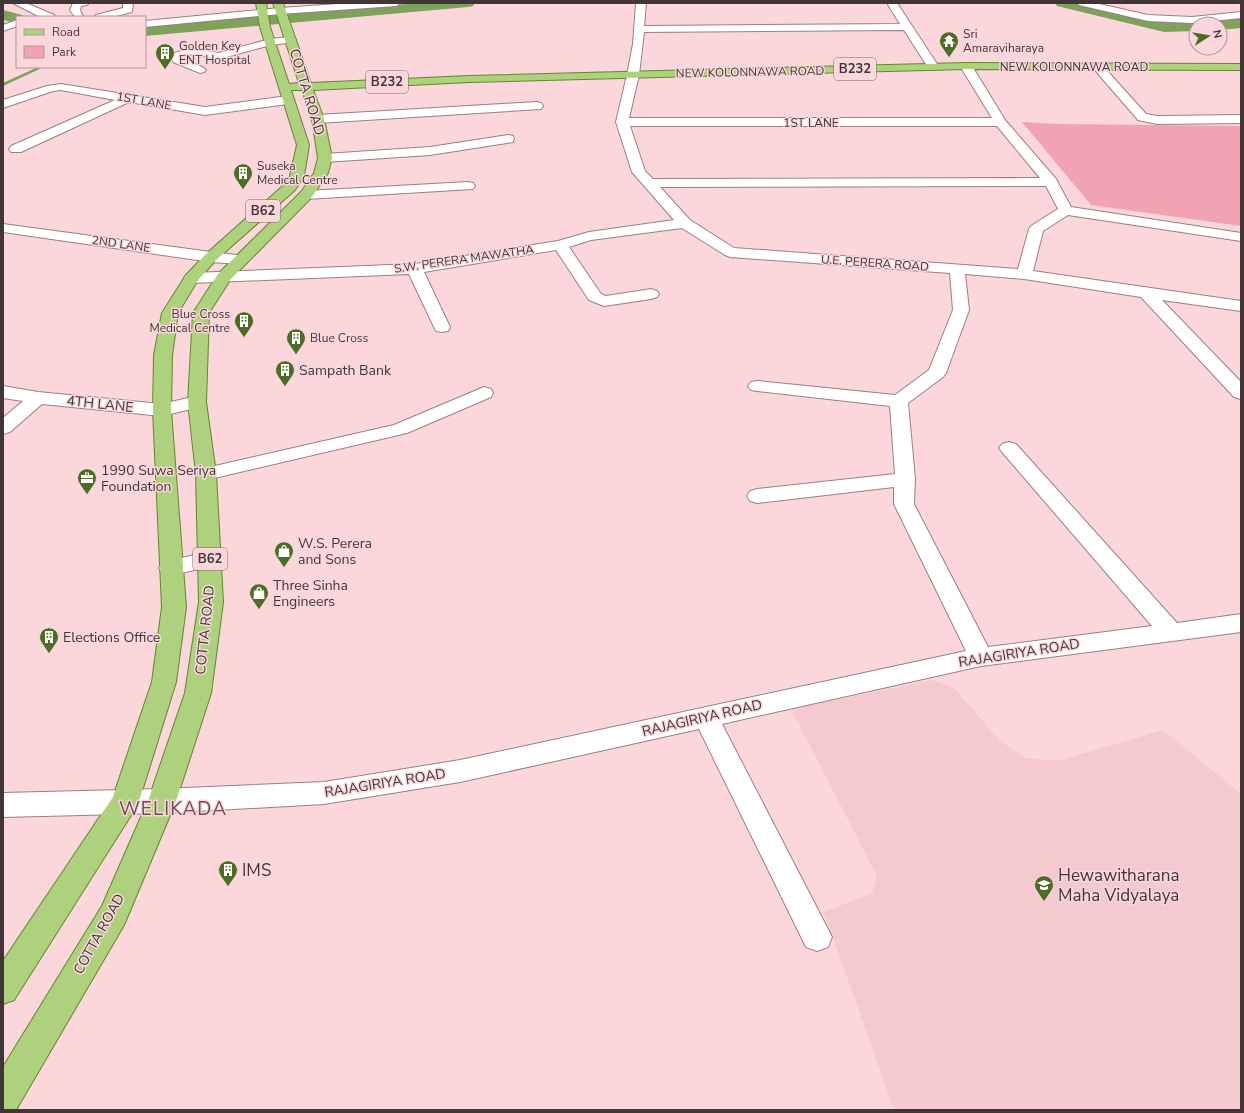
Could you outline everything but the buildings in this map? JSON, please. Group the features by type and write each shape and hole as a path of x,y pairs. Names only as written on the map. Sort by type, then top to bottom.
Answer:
{"main road":[{"name":"COTTA ROAD","path":"3,1099 113,915 162,801 198,692 211,602 206,474 197,402 201,313 224,277 240,259 306,194 321,173 325,158 318,119 306,86 271,22"},
{"name":"COTTA ROAD","path":"3,989 125,801 164,682 174,607 170,568 162,410 163,355 170,313 192,278 212,257 290,187 297,176 303,145 286,94 271,22"},
{"name":"NEW KOLONNAWA ROAD","path":"286,94 306,86 469,79 966,66 1241,67"}],"street":[{"path":"18,3 41,16"},
{"path":"78,16 75,10 77,4 84,3"},
{"path":"104,16 128,10 128,3"},
{"path":"146,24 271,22 396,3"},
{"name":"U.E. PERERA ROAD","path":"641,3 640,29 633,75 622,122 639,172 685,223 730,252 1024,274 1241,306"},
{"path":"892,3 933,68"},
{"path":"1082,3 1148,18 1192,20 1241,15"},
{"path":"200,70 177,60 176,56 190,51 218,56 271,22"},
{"path":"3,28 15,24"},
{"path":"640,29 765,29 906,26"},
{"path":"966,66 1000,122 1051,182 1066,210"},
{"path":"1098,67 1142,117 1157,120 1241,119"},
{"name":"1ST LANE","path":"3,104 51,88 61,87 205,111 286,94"},
{"path":"16,149 128,98"},
{"path":"318,119 536,106"},
{"name":"1ST LANE","path":"622,122 851,124 1000,122"},
{"path":"325,158 430,151 508,139"},
{"path":"648,183 1051,182"},
{"path":"306,194 468,186"},
{"path":"1024,274 1036,229 1066,210 1241,237"},
{"name":"S.W. PERERA MAWATHA","path":"192,278 415,269 560,245 589,236 685,223"},
{"name":"2ND LANE","path":"3,228 212,257 240,259"},
{"path":"560,245 595,297 604,301 651,294"},
{"path":"415,269 442,327"},
{"path":"757,386 899,401 937,373 961,310 957,269"},
{"path":"1146,293 1241,393"},
{"path":"1221,372 1241,376"},
{"name":"4TH LANE","path":"3,392 38,398 162,410 197,402"},
{"path":"206,474 400,429 484,393"},
{"path":"3,428 38,398"},
{"path":"899,401 905,480 904,504 981,657"},
{"path":"1009,448 1171,632"},
{"path":"757,496 905,480"},
{"path":"170,568 210,559"},
{"name":"RAJAGIRIYA ROAD","path":"3,805 162,801 324,793 460,771 981,657 1241,623"},
{"path":"706,717 817,938"}],"shaded area":[{"name":"Hewawitharana Maha Vidyalaya","path":"933,680 955,689 999,740 1025,758 1058,761 1163,730 1241,794 1241,1110 896,1110 892,1104 824,912 872,893 877,876 791,709"}],"green space":[{"path":"1022,122 1057,124 1241,126 1241,226 1091,205"}],"waterway":[{"path":"146,31 468,3"},
{"path":"1062,3 1164,27 1188,26"},
{"path":"3,15 16,18"},
{"path":"1228,24 1241,23"},
{"path":"3,85 40,68"}],"place":[{"name":"Sri Amaraviharaya","path":"949,58"},
{"name":"Golden Key ENT Hospital","path":"165,70"},
{"name":"Suseka Medical Centre","path":"243,190"},
{"name":"Blue Cross Medical Centre","path":"244,338"},
{"name":"Blue Cross","path":"296,355"},
{"name":"Sampath Bank","path":"285,387"},
{"name":"1990 Suwa Seriya Foundation","path":"87,495"},
{"name":"W.S. Perera and Sons","path":"284,568"},
{"name":"Three Sinha Engineers","path":"259,610"},
{"name":"Elections Office","path":"49,654"},
{"name":"IMS","path":"228,887"},
{"name":"Hewawitharana Maha Vidyalaya","path":"1044,902"}],"district":[{"name":"WELIKADA","path":"173,809"}]}
